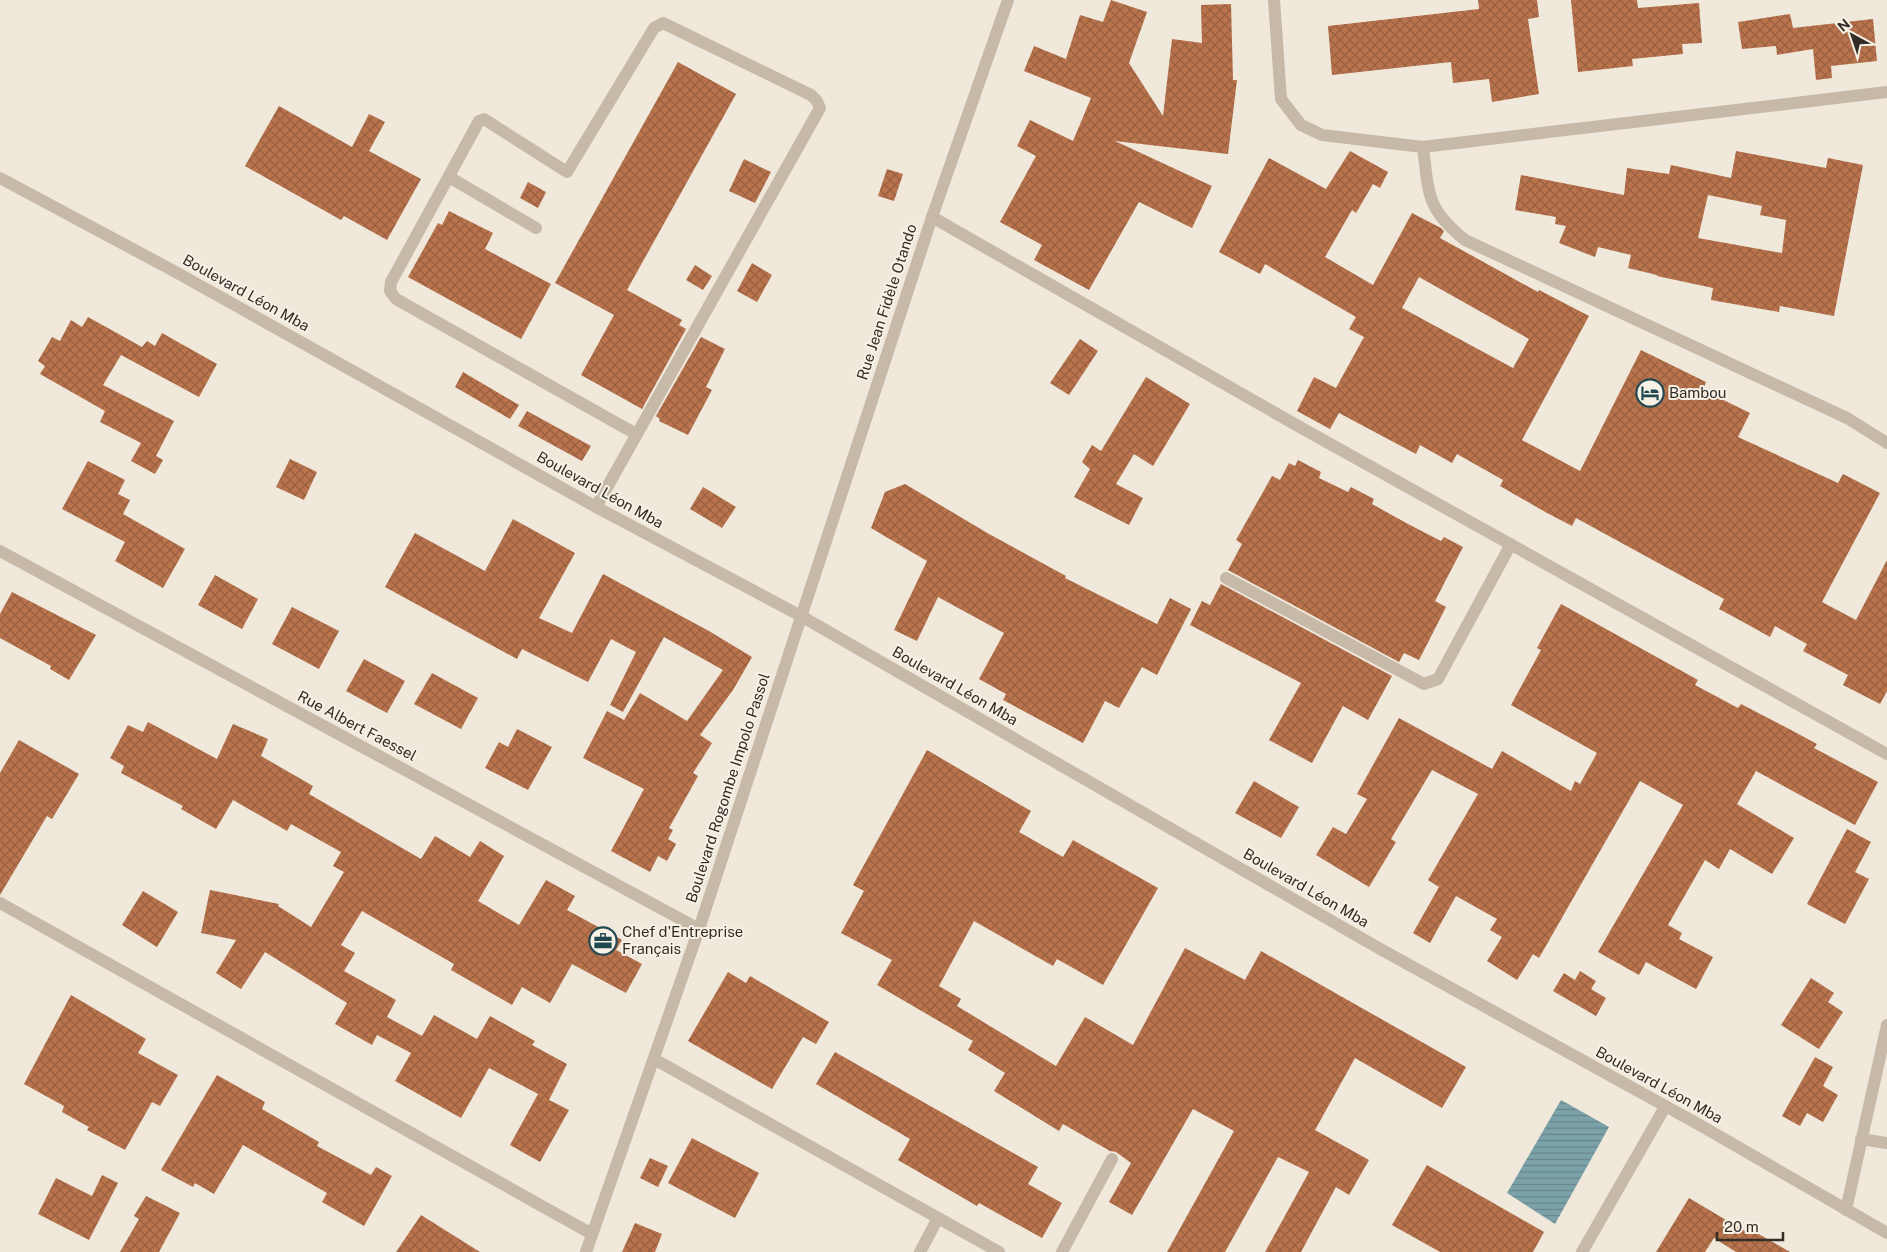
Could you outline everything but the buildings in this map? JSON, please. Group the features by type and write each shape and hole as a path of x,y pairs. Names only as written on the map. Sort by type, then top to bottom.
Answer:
{"street":[{"name":"Rue Jean Fidèle Otando","path":"801,616 932,218 1008,0"},
{"path":"1274,0 1281,98 1301,125 1322,135 1423,147 1887,92"},
{"path":"596,507 820,108 817,101 811,95 662,23 654,28 567,172 484,119 478,121 391,282 390,292 396,300 636,434"},
{"path":"1423,147 1429,197 1444,223 1466,240 1847,418 1887,444"},
{"path":"449,177 536,228"},
{"name":"Boulevard Léon Mba","path":"0,178 180,275 596,507 801,616 1382,950 1887,1233"},
{"path":"932,218 1298,426 1887,754"},
{"path":"1226,578 1424,684 1438,679 1511,544"},
{"name":"Rue Albert Faessel","path":"0,552 699,929"},
{"name":"Boulevard Rogombe Impolo Passol","path":"586,1252 699,929 801,616"},
{"path":"0,903 592,1234"},
{"path":"1846,1210 1887,1025"},
{"path":"654,1059 1000,1252"},
{"path":"1582,1252 1665,1107"},
{"path":"1861,1139 1887,1143"},
{"path":"1062,1252 1112,1159"},
{"path":"920,1252 938,1218"}],"water":[{"path":"1561,1100 1609,1127 1555,1224 1507,1193"}],"place":[{"name":"Bambou","path":"1650,393"},
{"name":"Chef d'Entreprise Français","path":"603,941"}]}
